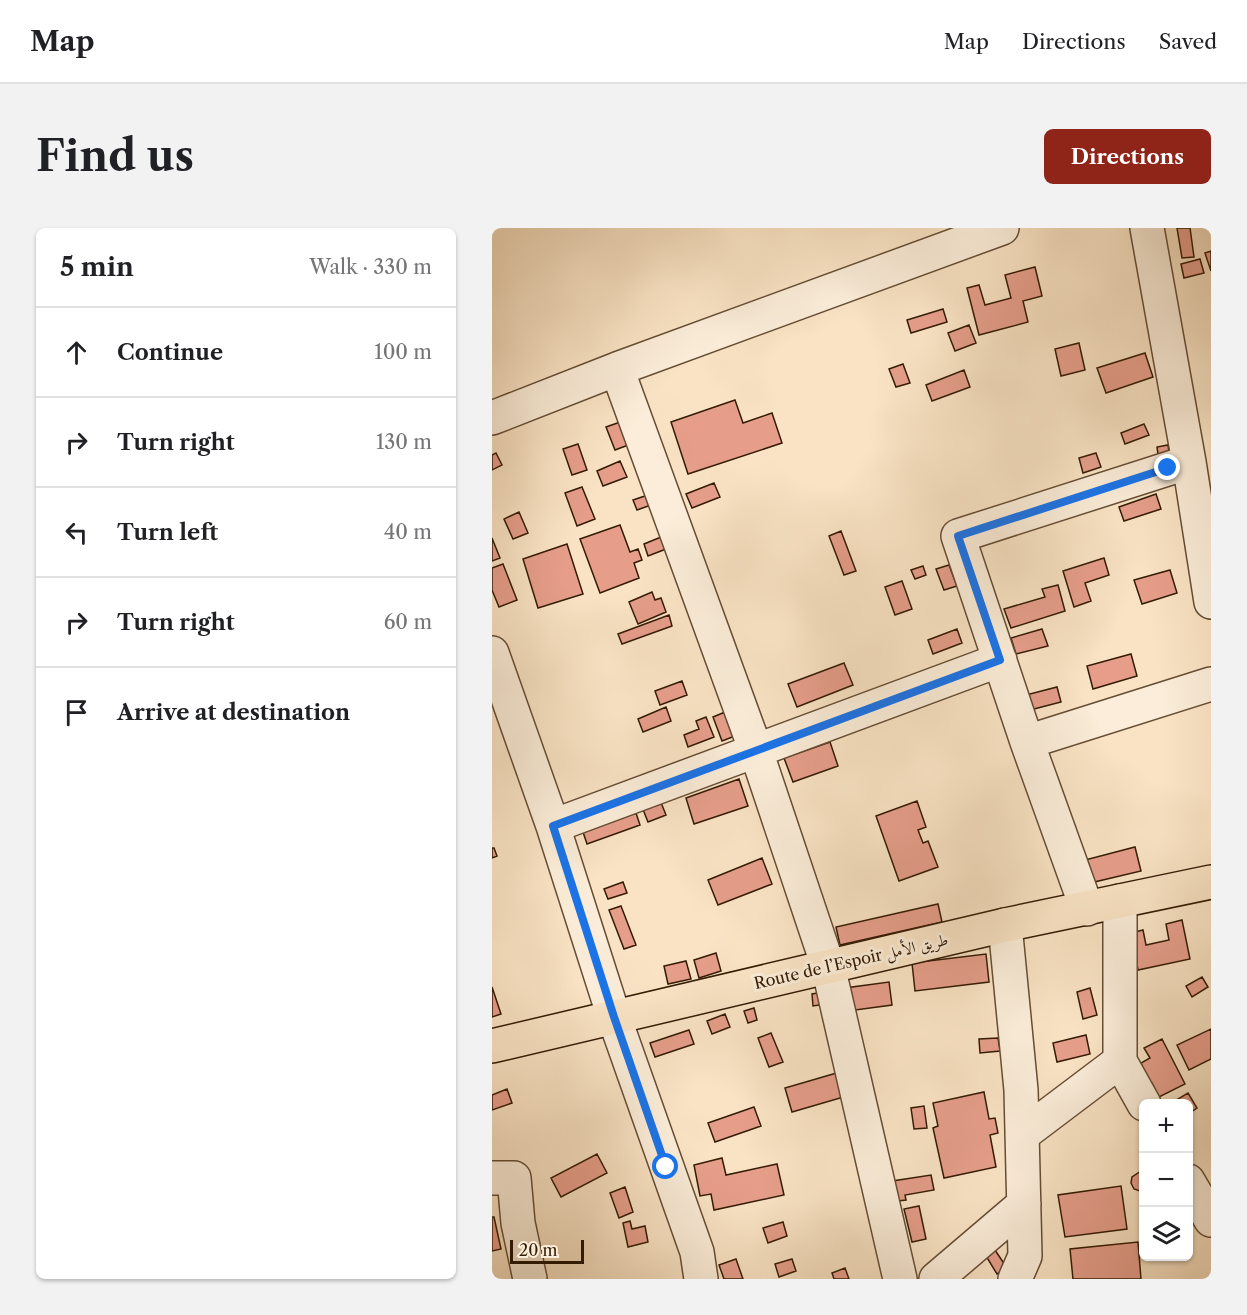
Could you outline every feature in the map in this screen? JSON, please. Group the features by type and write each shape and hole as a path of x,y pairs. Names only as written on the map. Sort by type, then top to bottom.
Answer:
{"highway":[{"name":"Route de l’Espoir طريق الأمل","path":"492,1046 1005,925 1120,901 1210,886"}],"street":[{"path":"492,418 617,369 1002,228"},
{"path":"1147,228 1189,462 1211,602"},
{"path":"617,369 756,751 828,966 900,1279"},
{"path":"1087,909 1027,742 958,536 1189,462"},
{"path":"553,826 1000,660"},
{"path":"495,670 553,826 614,1017 697,1252 702,1279"},
{"path":"1027,742 1211,684"},
{"path":"1120,901 1120,1061 1141,1099"},
{"path":"1005,925 1021,1090 1023,1135 1025,1256 1015,1279"},
{"path":"1023,1135 1120,1061"},
{"path":"492,1178 514,1178 518,1222 530,1279"},
{"path":"1193,1189 1211,1220"},
{"path":"936,1279 1024,1204"}],"building":[{"path":"1177,228 1190,228 1194,257 1182,258"},
{"path":"1211,251 1211,271 1205,253"},
{"path":"1200,259 1204,273 1184,278 1181,264"},
{"path":"1035,267 1042,296 1023,301 1028,322 979,335 967,288 979,285 985,305 1011,298 1005,275"},
{"path":"943,309 947,322 911,333 907,320"},
{"path":"969,325 976,343 955,351 948,333"},
{"path":"1079,343 1085,370 1061,376 1055,349"},
{"path":"1145,353 1153,377 1106,393 1097,368"},
{"path":"903,364 910,383 896,387 889,369"},
{"path":"964,370 970,387 932,401 926,385"},
{"path":"735,400 743,423 772,413 782,443 688,474 671,422"},
{"path":"623,421 631,444 615,450 606,427"},
{"path":"1144,424 1149,435 1125,444 1121,433"},
{"path":"578,444 587,470 572,475 563,449"},
{"path":"1168,445 1170,459 1159,461 1157,447"},
{"path":"496,453 502,465 492,470 492,455"},
{"path":"1096,453 1101,467 1083,473 1079,458"},
{"path":"620,461 627,477 603,486 597,471"},
{"path":"714,483 720,497 692,508 686,494"},
{"path":"582,487 595,519 577,526 565,493"},
{"path":"1156,494 1161,509 1124,521 1119,507"},
{"path":"648,495 651,505 637,510 633,500"},
{"path":"519,512 528,533 513,539 504,519"},
{"path":"620,525 630,552 638,549 642,560 634,563 639,578 600,593 580,539"},
{"path":"841,531 856,571 844,575 829,536"},
{"path":"661,537 666,549 648,556 644,544"},
{"path":"492,538 500,558 492,561"},
{"path":"567,544 583,594 538,608 523,559"},
{"path":"1104,558 1109,575 1085,583 1091,601 1074,607 1063,571"},
{"path":"503,564 517,600 499,607 492,590 492,568"},
{"path":"949,565 957,586 944,590 936,569"},
{"path":"923,566 926,575 915,579 911,570"},
{"path":"1170,570 1177,593 1142,604 1134,580"},
{"path":"902,581 912,609 895,615 885,587"},
{"path":"1058,585 1065,611 1011,628 1004,609 1045,597 1042,589"},
{"path":"652,592 655,600 661,598 666,612 638,624 629,602"},
{"path":"669,615 672,626 622,644 618,634"},
{"path":"957,629 962,643 933,654 928,640"},
{"path":"1042,629 1048,646 1016,654 1011,638"},
{"path":"1131,654 1137,676 1093,689 1087,666"},
{"path":"844,663 853,685 797,707 788,684"},
{"path":"682,681 687,695 660,705 655,691"},
{"path":"1057,687 1061,702 1030,710 1026,695"},
{"path":"666,707 671,721 643,732 638,719"},
{"path":"725,712 735,736 722,741 713,717"},
{"path":"706,717 714,737 688,747 684,735 699,729 696,721"},
{"path":"830,742 838,766 793,782 784,758"},
{"path":"739,779 748,806 694,824 686,798"},
{"path":"660,800 666,815 648,822 642,807"},
{"path":"917,801 926,827 918,830 923,843 928,841 938,867 899,881 876,816"},
{"path":"636,813 640,825 587,844 583,832"},
{"path":"1135,847 1141,871 1090,883 1085,860"},
{"path":"492,848 497,856 492,858"},
{"path":"762,858 772,884 718,905 708,880"},
{"path":"623,882 627,893 608,899 604,889"},
{"path":"938,904 942,922 840,945 836,927"},
{"path":"621,906 636,945 624,949 609,910"},
{"path":"1182,920 1190,959 1138,970 1131,933 1143,930 1146,945 1169,940 1166,924"},
{"path":"716,953 721,971 699,978 694,960"},
{"path":"986,954 989,982 915,991 912,963"},
{"path":"686,961 691,979 668,984 664,966"},
{"path":"1202,977 1208,987 1192,997 1186,986"},
{"path":"889,982 892,1005 848,1011 845,988"},
{"path":"492,987 501,1014 492,1017"},
{"path":"1090,988 1097,1015 1083,1019 1077,992"},
{"path":"824,992 826,1004 813,1006 812,994"},
{"path":"754,1008 757,1020 748,1023 744,1011"},
{"path":"725,1014 730,1027 712,1034 707,1021"},
{"path":"1211,1029 1211,1059 1189,1070 1177,1045"},
{"path":"689,1030 694,1044 655,1057 650,1043"},
{"path":"771,1033 783,1062 769,1067 758,1038"},
{"path":"1086,1035 1090,1054 1057,1062 1053,1043"},
{"path":"998,1038 1000,1051 980,1053 979,1039"},
{"path":"1162,1039 1185,1084 1159,1097 1152,1083 1146,1087 1139,1073 1144,1071 1141,1063 1150,1058 1144,1048"},
{"path":"840,1072 847,1096 792,1112 785,1088"},
{"path":"507,1089 512,1103 492,1110 492,1095"},
{"path":"984,1092 989,1119 995,1118 998,1133 990,1135 996,1167 944,1178 933,1128 938,1126 933,1103"},
{"path":"1188,1093 1192,1099 1178,1099"},
{"path":"924,1106 927,1128 914,1129 911,1108"},
{"path":"754,1107 761,1126 715,1142 708,1123"},
{"path":"597,1154 607,1173 561,1197 551,1178"},
{"path":"722,1158 726,1175 777,1164 784,1195 714,1210 711,1194 700,1196 694,1165"},
{"path":"1139,1172 1139,1191 1134,1189 1131,1183 1132,1177"},
{"path":"931,1175 934,1190 905,1195 906,1200 889,1202 886,1182"},
{"path":"1121,1186 1127,1229 1065,1237 1058,1195"},
{"path":"625,1187 633,1212 619,1218 610,1193"},
{"path":"919,1206 926,1239 912,1242 904,1209"},
{"path":"492,1217 494,1217 501,1249 492,1251"},
{"path":"630,1221 632,1229 645,1226 648,1242 628,1247 623,1223"},
{"path":"783,1222 787,1236 768,1243 763,1228"},
{"path":"1138,1242 1141,1279 1073,1279 1070,1249"},
{"path":"995,1250 1007,1268 997,1274 986,1256"},
{"path":"736,1259 743,1279 724,1279 719,1265"},
{"path":"792,1259 796,1271 779,1277 775,1264"},
{"path":"845,1268 849,1279 834,1279 832,1273"}],"route":[{"path":"666,1167 614,1017 553,826 1000,660 958,536 1168,468"}]}
